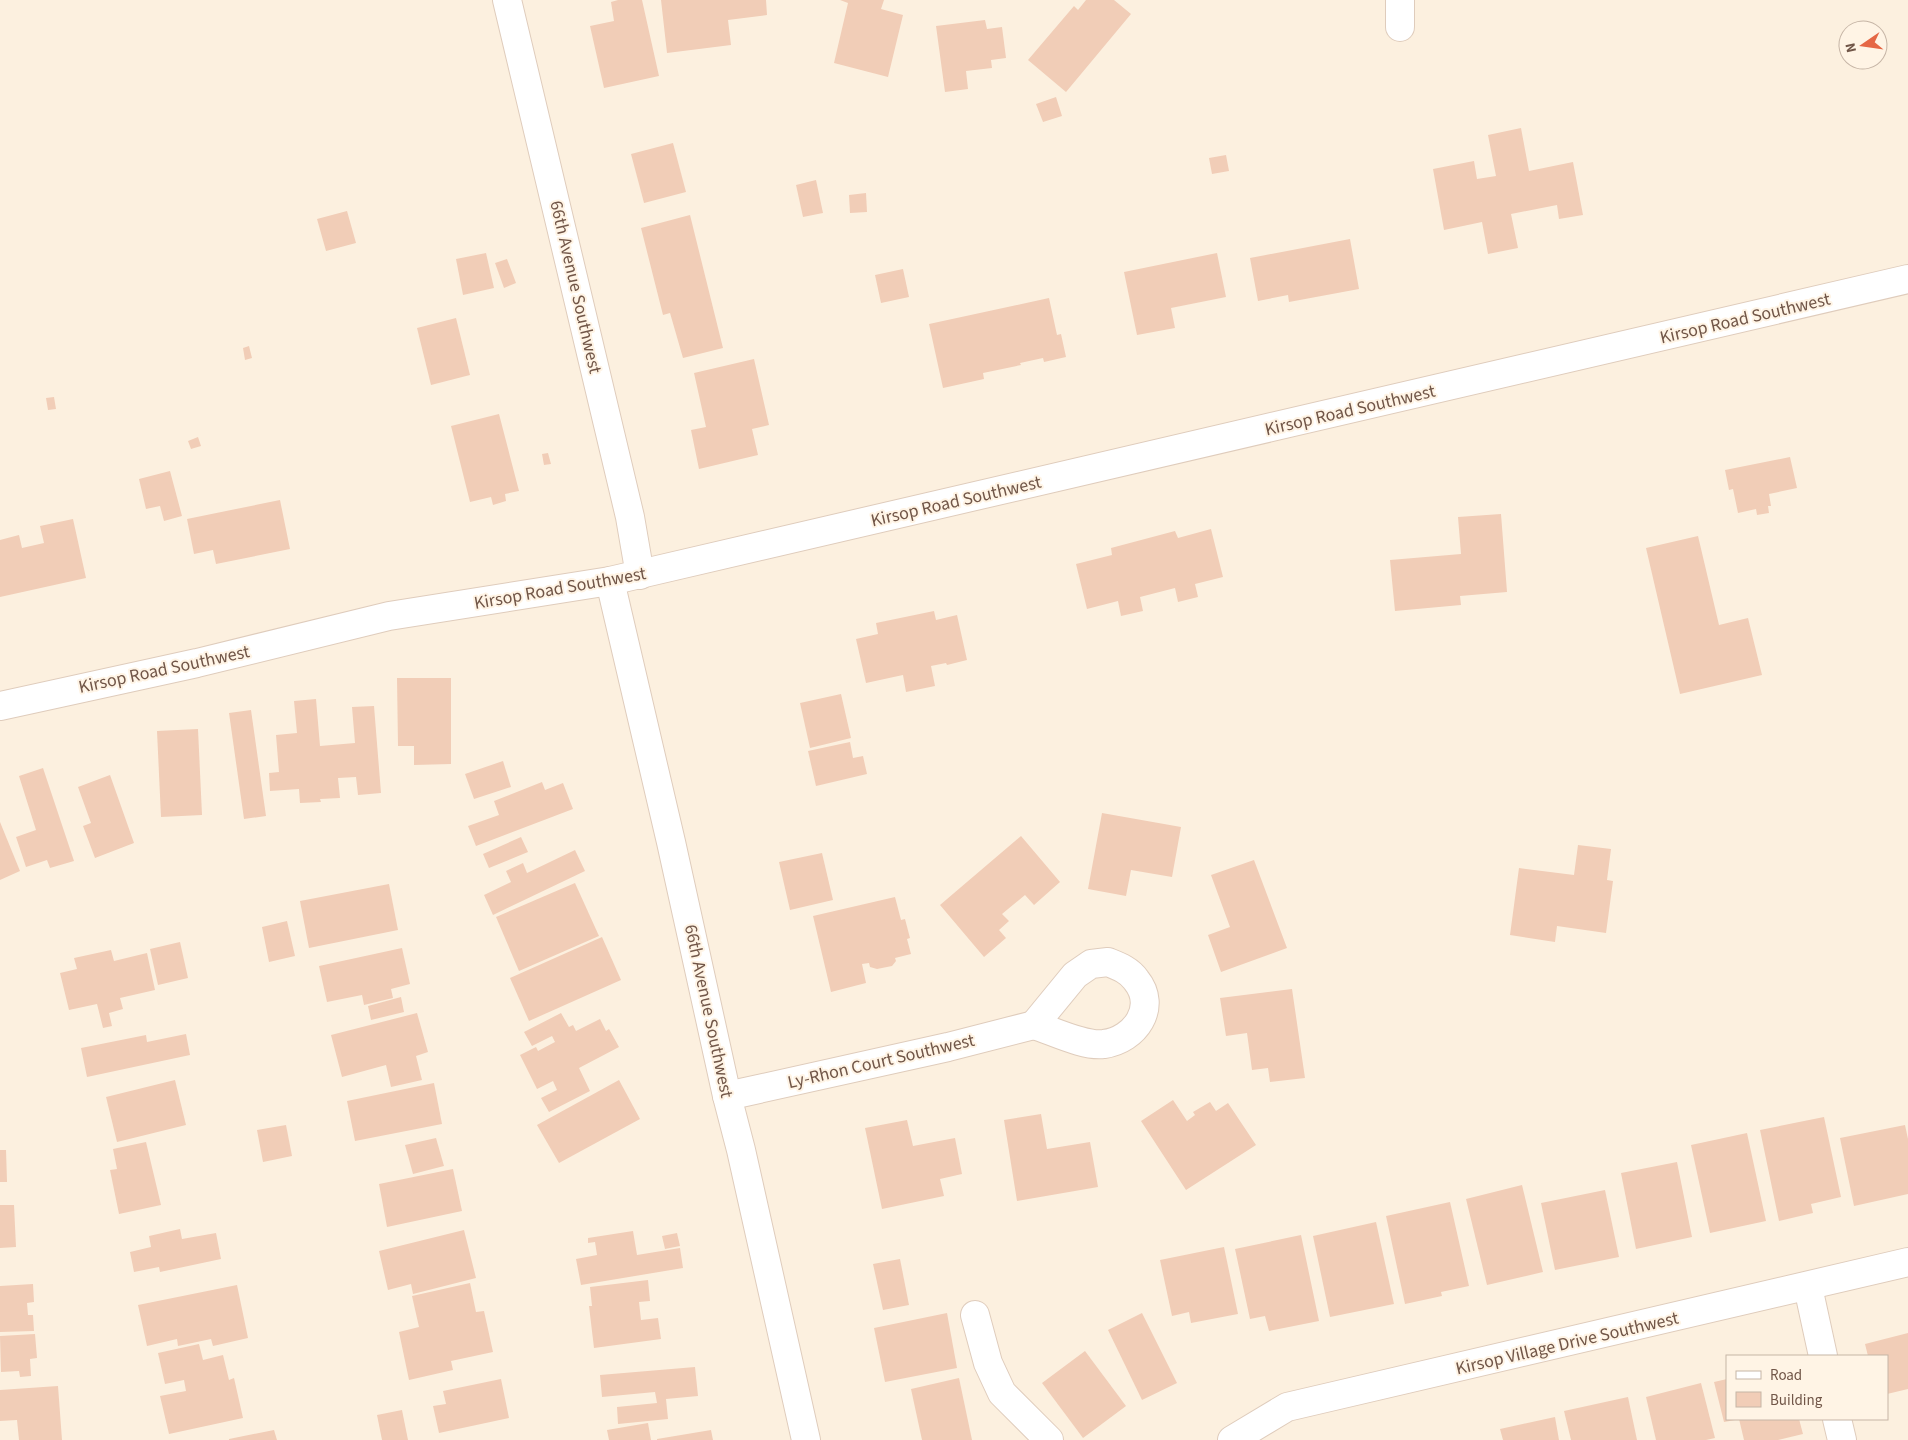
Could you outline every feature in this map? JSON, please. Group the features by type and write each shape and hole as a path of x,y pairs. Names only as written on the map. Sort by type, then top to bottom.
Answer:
{"street":[{"name":"66th Avenue Southwest","path":"507,0 626,498 640,575"},
{"path":"1400,0 1400,27"},
{"name":"Kirsop Road Southwest","path":"0,706 197,663 389,616 640,575 1908,280"},
{"name":"66th Avenue Southwest","path":"610,581 676,860 727,1096 806,1440"},
{"name":"Ly-Rhon Court Southwest","path":"727,1096 948,1047 1034,1025"},
{"name":"Kirsop Village Drive Southwest","path":"1232,1440 1287,1407 1808,1287 1908,1262"},
{"path":"1808,1287 1823,1355"},
{"path":"975,1315 988,1363 1002,1393 1049,1440"},
{"path":"1837,1420 1842,1440"}],"building":[{"path":"618,0 642,0 659,76 604,88 590,26 614,21 611,2"},
{"path":"661,0 766,0 767,15 728,20 731,45 667,53"},
{"path":"840,0 884,0 881,9 903,15 888,77 834,63 848,3"},
{"path":"1086,0 1114,0 1131,14 1066,92 1028,60 1074,6 1078,10"},
{"path":"985,20 987,29 1002,27 1006,58 991,60 992,68 966,71 968,89 945,92 936,26"},
{"path":"1056,97 1062,116 1043,122 1036,104"},
{"path":"1521,128 1529,171 1573,162 1583,215 1559,219 1557,205 1511,214 1518,248 1488,254 1482,222 1444,230 1433,169 1474,161 1477,179 1496,176 1488,135"},
{"path":"673,143 686,192 644,203 631,154"},
{"path":"1226,155 1229,171 1212,174 1209,158"},
{"path":"816,180 823,213 803,217 796,185"},
{"path":"866,193 867,212 850,213 849,195"},
{"path":"347,211 356,243 326,251 317,219"},
{"path":"690,215 723,348 683,358 670,313 663,315 641,228"},
{"path":"1350,239 1359,289 1289,302 1288,295 1258,301 1250,258"},
{"path":"486,253 494,288 463,295 456,259"},
{"path":"1217,253 1226,297 1171,308 1175,328 1137,335 1124,272"},
{"path":"507,259 516,283 504,288 495,263"},
{"path":"903,269 909,297 881,303 875,275"},
{"path":"1049,298 1057,335 1061,334 1066,357 1044,362 1043,358 1020,363 1021,365 983,373 984,379 943,388 929,324"},
{"path":"456,318 470,375 431,385 417,328"},
{"path":"249,346 252,358 245,360 243,348"},
{"path":"754,359 769,425 752,429 758,455 699,469 691,430 706,427 694,373"},
{"path":"54,397 56,409 48,410 46,398"},
{"path":"499,414 519,491 505,494 506,501 493,505 491,497 470,502 451,426"},
{"path":"198,437 201,446 191,449 188,441"},
{"path":"548,453 551,464 544,465 542,454"},
{"path":"1790,457 1797,488 1769,494 1771,506 1768,506 1769,513 1757,515 1756,509 1738,513 1733,489 1729,490 1725,470"},
{"path":"170,471 182,516 164,521 160,506 146,509 139,479"},
{"path":"280,500 290,549 216,564 213,550 194,554 187,519"},
{"path":"1501,514 1507,592 1460,596 1461,605 1395,611 1390,560 1461,554 1458,517"},
{"path":"73,519 86,578 0,597 0,540 19,535 22,548 44,543 40,526"},
{"path":"1211,529 1223,577 1195,584 1198,597 1178,602 1175,588 1140,597 1143,611 1121,616 1118,601 1087,609 1076,564 1112,555 1111,548 1175,531 1178,538"},
{"path":"1698,536 1719,625 1748,618 1762,675 1680,694 1646,548"},
{"path":"934,611 936,620 957,615 967,660 947,665 946,663 931,666 935,686 906,692 903,675 866,683 856,639 878,634 876,623"},
{"path":"397,678 451,678 451,764 414,765 414,746 398,746"},
{"path":"841,694 851,738 810,748 800,703"},
{"path":"316,699 320,746 355,743 352,707 374,706 381,793 358,795 356,777 338,778 340,798 320,799 321,802 300,803 299,789 270,791 269,773 279,772 276,735 297,733 294,701"},
{"path":"251,710 266,816 244,819 229,713"},
{"path":"198,729 202,815 161,817 157,731"},
{"path":"850,742 853,758 863,756 867,774 816,786 808,751"},
{"path":"503,761 511,787 474,799 465,774"},
{"path":"43,768 74,861 50,868 47,860 26,867 16,837 36,830 19,776"},
{"path":"110,775 134,843 95,858 83,826 91,823 78,787"},
{"path":"542,782 545,790 563,783 573,809 476,846 468,826 499,815 494,801"},
{"path":"1102,813 1181,827 1172,877 1131,870 1126,896 1088,889"},
{"path":"0,822 20,871 0,880"},
{"path":"1021,836 1060,882 1034,905 1025,895 1002,914 1009,921 999,930 1006,938 984,957 940,905"},
{"path":"521,837 528,852 489,868 483,854"},
{"path":"1578,845 1611,849 1607,880 1613,881 1606,933 1557,926 1555,942 1510,935 1519,868 1574,875"},
{"path":"575,850 585,871 493,915 484,895 511,882 506,871 523,863 527,873"},
{"path":"822,853 833,900 790,910 779,862"},
{"path":"1254,860 1287,948 1221,972 1208,935 1230,927 1211,875"},
{"path":"575,883 599,936 519,971 496,917"},
{"path":"389,884 398,930 309,948 300,901"},
{"path":"895,897 901,920 905,919 910,938 907,939 911,954 895,958 896,961 892,966 877,969 870,967 869,963 862,964 866,983 831,992 813,916"},
{"path":"287,921 295,956 269,962 262,927"},
{"path":"602,937 621,980 529,1021 510,978"},
{"path":"180,942 188,978 158,985 150,949"},
{"path":"402,948 410,984 391,989 393,998 364,1005 362,995 327,1002 319,966"},
{"path":"111,950 114,961 147,953 155,990 120,998 123,1009 109,1013 112,1026 103,1028 97,1004 69,1010 60,973 77,969 74,958"},
{"path":"1292,989 1305,1078 1270,1082 1268,1068 1252,1070 1247,1033 1226,1036 1220,998"},
{"path":"401,997 404,1012 371,1020 368,1006"},
{"path":"417,1013 428,1052 416,1056 422,1080 391,1087 386,1065 342,1077 331,1035"},
{"path":"561,1013 569,1027 573,1025 576,1031 600,1019 606,1031 609,1029 619,1047 579,1068 590,1091 549,1112 541,1098 557,1090 553,1081 537,1089 520,1055 536,1047 538,1051 555,1042 552,1036 532,1046 524,1032"},
{"path":"186,1034 190,1055 87,1077 81,1048 146,1035 147,1042"},
{"path":"175,1080 186,1125 117,1142 106,1097"},
{"path":"619,1080 640,1119 559,1163 537,1125"},
{"path":"434,1083 442,1124 355,1141 347,1101"},
{"path":"1173,1100 1187,1121 1195,1115 1193,1112 1210,1102 1216,1111 1228,1103 1256,1145 1186,1190 1141,1121"},
{"path":"1041,1114 1047,1149 1090,1142 1098,1187 1017,1201 1004,1120"},
{"path":"1824,1117 1841,1197 1811,1204 1813,1213 1779,1221 1760,1130"},
{"path":"907,1120 913,1146 955,1138 962,1174 940,1179 944,1196 882,1209 865,1128"},
{"path":"286,1125 292,1156 263,1162 257,1130"},
{"path":"1905,1125 1908,1139 1908,1194 1854,1206 1840,1138"},
{"path":"1747,1133 1766,1221 1710,1233 1691,1145"},
{"path":"436,1138 444,1166 413,1174 405,1145"},
{"path":"146,1142 161,1205 119,1214 110,1170 117,1169 113,1149"},
{"path":"0,1150 6,1150 7,1182 0,1182"},
{"path":"1677,1162 1692,1237 1636,1249 1621,1173"},
{"path":"453,1169 462,1211 387,1227 379,1184"},
{"path":"1522,1185 1543,1272 1487,1285 1466,1199"},
{"path":"1605,1190 1619,1257 1555,1270 1541,1203"},
{"path":"1450,1202 1469,1286 1441,1292 1442,1296 1405,1304 1386,1216"},
{"path":"0,1205 14,1205 16,1247 0,1248"},
{"path":"1376,1222 1394,1304 1330,1317 1313,1236"},
{"path":"180,1229 182,1239 216,1233 221,1259 160,1272 159,1267 134,1272 130,1252 151,1247 149,1236"},
{"path":"464,1230 476,1278 413,1294 411,1284 388,1290 379,1251"},
{"path":"633,1231 637,1255 680,1248 683,1268 581,1285 576,1259 597,1255 595,1242 588,1243 588,1238"},
{"path":"677,1233 680,1246 665,1249 662,1236"},
{"path":"1301,1235 1319,1321 1269,1331 1265,1316 1250,1319 1235,1249"},
{"path":"1224,1247 1238,1314 1191,1323 1189,1312 1172,1316 1160,1260"},
{"path":"900,1259 909,1305 883,1310 873,1264"},
{"path":"648,1280 650,1301 639,1302 641,1320 658,1318 661,1339 594,1348 589,1306 592,1306 590,1287"},
{"path":"470,1283 476,1312 484,1311 493,1352 451,1361 453,1370 409,1380 399,1332 419,1327 412,1296"},
{"path":"33,1284 34,1302 27,1303 28,1315 33,1315 34,1331 0,1332 0,1286"},
{"path":"237,1285 248,1338 213,1346 211,1339 178,1346 177,1339 147,1346 138,1305"},
{"path":"947,1313 957,1368 885,1382 874,1328"},
{"path":"1142,1313 1177,1383 1142,1400 1108,1330"},
{"path":"1908,1333 1908,1389 1888,1394 1888,1355 1868,1355 1865,1344"},
{"path":"35,1334 37,1358 30,1359 31,1376 20,1377 19,1371 1,1372 0,1336"},
{"path":"199,1344 203,1360 223,1355 229,1380 234,1378 243,1418 169,1434 160,1396 186,1391 184,1380 165,1384 158,1353"},
{"path":"1085,1351 1126,1406 1083,1438 1042,1383"},
{"path":"695,1367 698,1396 666,1399 668,1419 618,1424 617,1407 657,1403 655,1392 602,1397 600,1375"},
{"path":"959,1378 972,1440 922,1440 911,1389"},
{"path":"501,1379 509,1418 439,1433 433,1406 446,1404 443,1391"},
{"path":"1726,1379 1726,1420 1735,1420 1724,1422 1714,1382"},
{"path":"1701,1383 1715,1438 1706,1440 1656,1440 1646,1397"},
{"path":"58,1386 62,1440 19,1440 17,1420 0,1421 0,1390"},
{"path":"1628,1397 1637,1440 1571,1440 1564,1411"},
{"path":"402,1410 408,1440 382,1440 377,1415"},
{"path":"1555,1417 1559,1440 1503,1440 1500,1429"},
{"path":"1739,1420 1799,1420 1803,1434 1778,1440 1744,1440"},
{"path":"648,1423 651,1440 609,1440 607,1430"},
{"path":"274,1430 277,1440 229,1440 229,1439"},
{"path":"711,1430 713,1440 657,1440 657,1439"}]}
